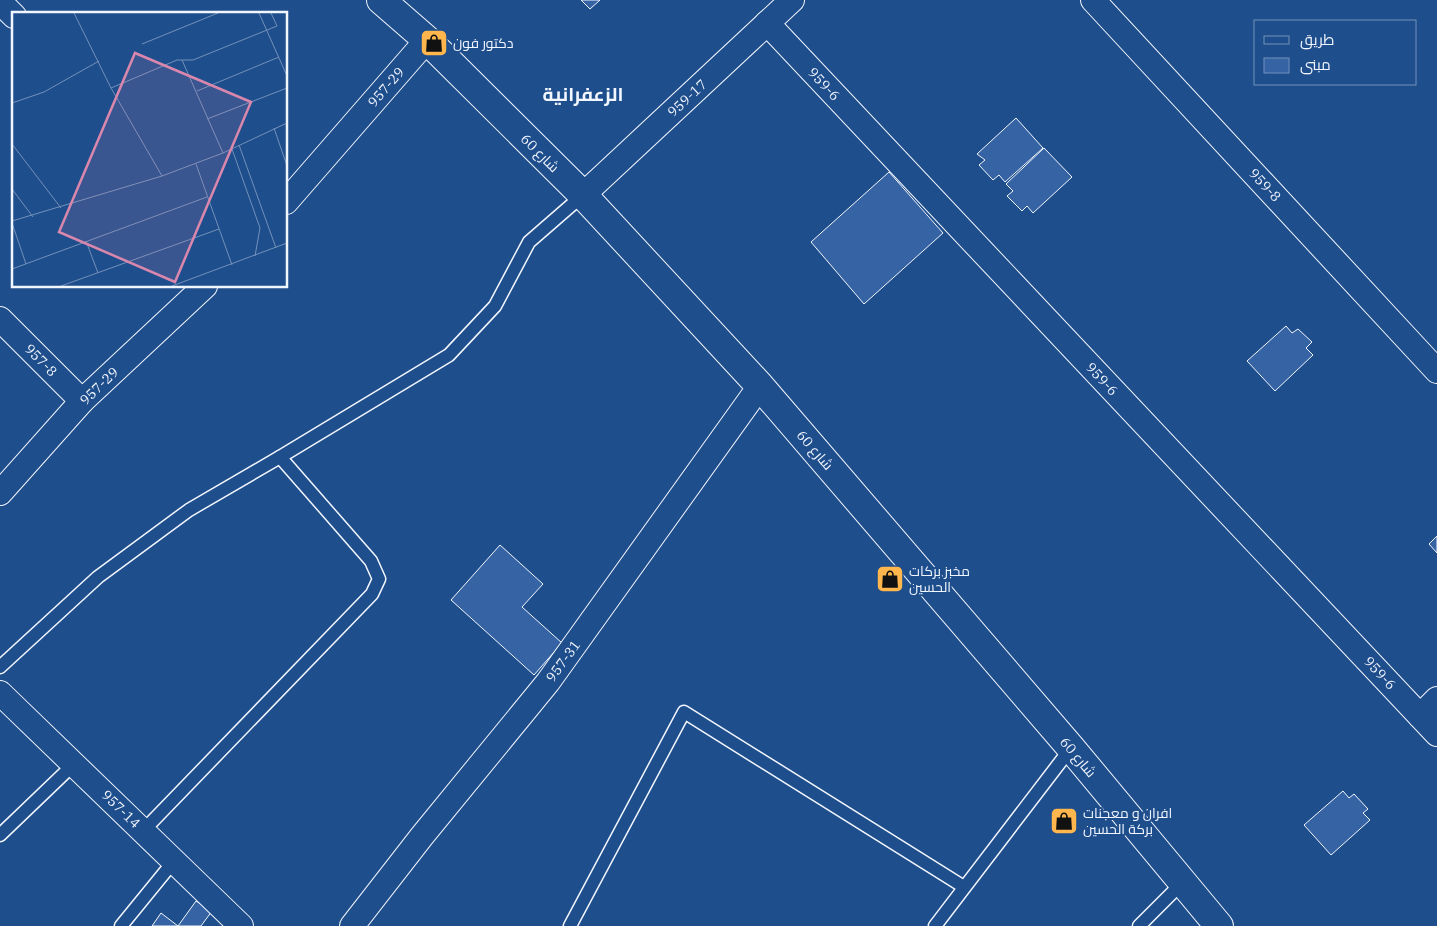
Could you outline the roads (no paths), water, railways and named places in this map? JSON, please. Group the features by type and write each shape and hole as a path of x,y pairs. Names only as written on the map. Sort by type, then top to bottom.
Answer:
{"street":[{"name":"شارع 60","path":"381,0 427,40 583,195 760,386 1071,748 1219,926"},
{"name":"959-17","path":"583,195 792,0"},
{"name":"959-8","path":"1093,0 1437,370"},
{"path":"0,2 12,14"},
{"name":"959-6","path":"767,23 1437,734"},
{"name":"957-29","path":"288,200 427,40"},
{"name":"957-29","path":"0,493 82,401 203,288"},
{"name":"957-8","path":"0,319 82,401"},
{"name":"957-31","path":"352,926 422,836 548,682 760,386"},
{"name":"957-14","path":"0,693 241,926"},
{"path":"1420,716 1437,699"}],"lane":[{"path":"0,667 98,577 189,510 280,458 449,355 495,306 529,242 583,195"},
{"path":"143,831 372,594 379,579 371,561 280,458"},
{"path":"570,926 684,712 964,887"},
{"path":"935,926 1071,748"},
{"path":"0,835 74,764"},
{"path":"121,926 174,861"},
{"path":"1140,926 1183,882"}],"place":[{"name":"دكتور فون","path":"434,43"},
{"name":"مخبز بركات الحسين","path":"890,579"},
{"name":"افران و معجنات بركة الحسين","path":"1064,821"}],"district":[{"name":"الزعفرانية","path":"583,94"}]}
